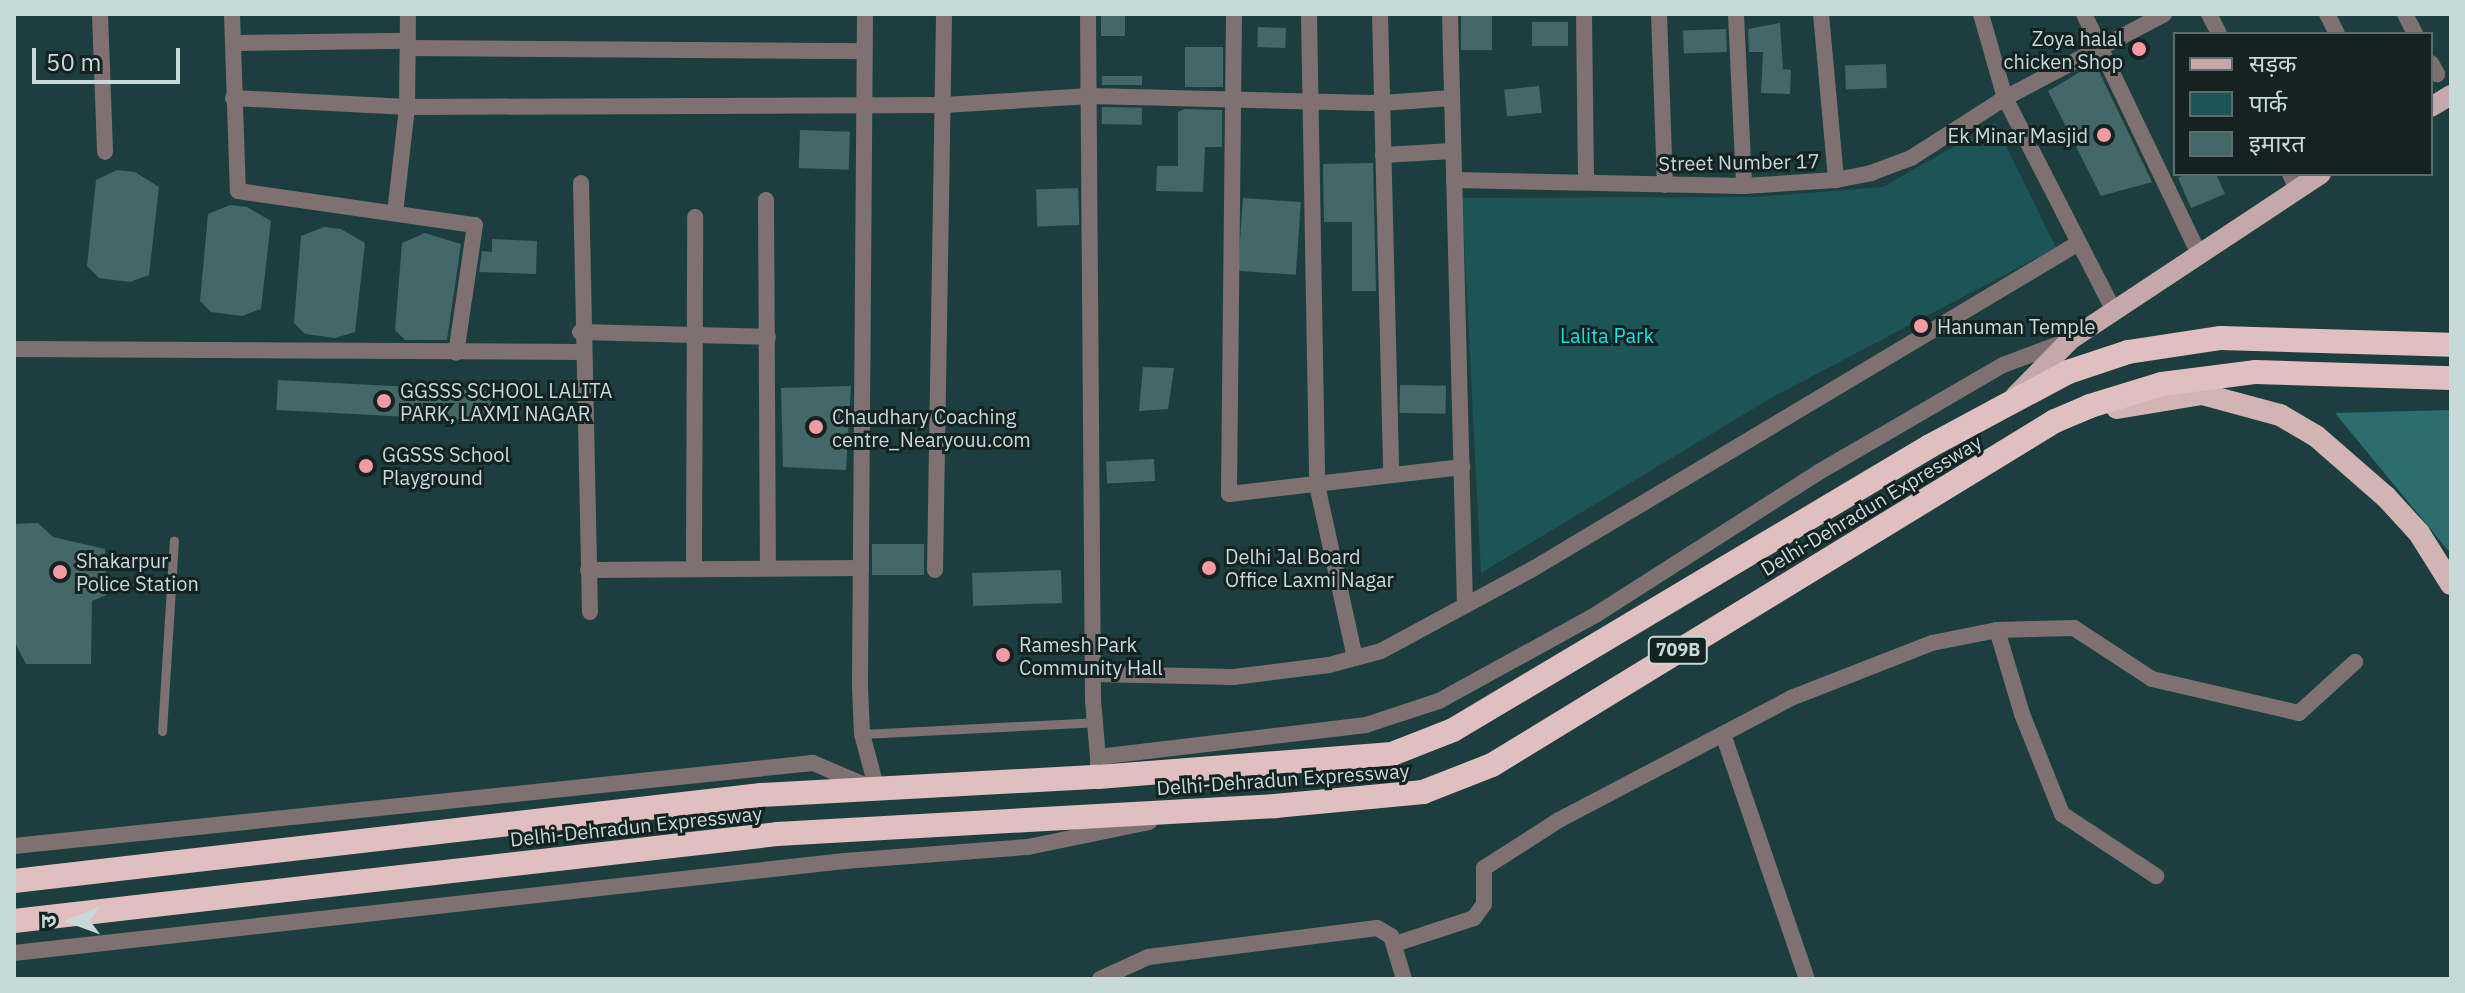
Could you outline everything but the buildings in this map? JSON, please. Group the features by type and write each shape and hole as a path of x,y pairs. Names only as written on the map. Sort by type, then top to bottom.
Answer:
{"highway":[{"name":"Delhi-Dehradun Expressway","path":"14,881 761,795 877,790 1098,767 1369,758 1435,739 2012,399 2098,361 2190,341 2253,338 2451,345"},
{"name":"Delhi-Dehradun Expressway","path":"14,921 777,834 1398,797 1471,776 2055,421 2125,394 2227,374 2451,378"},
{"path":"2055,421 2202,394 2280,415 2316,436 2386,497 2419,533 2451,584"}],"main road":[{"path":"2433,106 2451,95"},
{"path":"2012,399 2070,340 2199,254 2293,181 2313,176"}],"street":[{"path":"100,14 105,152"},
{"path":"232,14 238,191 475,225 456,353"},
{"path":"395,213 407,107 408,14"},
{"path":"865,14 862,734 877,790"},
{"path":"935,570 944,14"},
{"path":"1088,14 1094,674 1098,767 1366,725 1439,701 1597,614 1819,472 2003,365 2070,340"},
{"path":"1234,14 1229,494 1462,467"},
{"path":"1309,14 1317,485 1355,658"},
{"path":"1380,14 1391,474"},
{"path":"1450,14 1465,606"},
{"path":"1584,14 1586,180"},
{"path":"1659,14 1665,185"},
{"path":"1736,14 1744,186"},
{"path":"1821,14 1836,180"},
{"path":"1981,14 2005,98 2077,244 2114,311"},
{"path":"2084,14 2097,49 2199,254"},
{"name":"Street Number 17","path":"1454,180 1586,180 1744,186 1836,180 1911,158 2005,98 2163,14"},
{"path":"2209,14 2218,32"},
{"path":"2327,14 2336,32"},
{"path":"2405,14 2414,32"},
{"path":"233,43 864,51"},
{"path":"233,98 407,107 944,105 1090,96 1382,103 1452,98"},
{"path":"1383,155 1453,151"},
{"path":"581,183 580,352 590,612"},
{"path":"766,200 768,568"},
{"path":"694,568 692,334 695,217"},
{"path":"1094,674 1234,677 1381,651 1465,606 2077,244"},
{"path":"580,332 768,337"},
{"path":"14,349 580,352"},
{"path":"588,570 861,568"},
{"path":"1395,944 1474,918 1484,904 1487,865 1559,820 1791,698 1932,643 1997,630 2074,628 2152,679 2290,712 2307,710 2355,662"},
{"path":"1997,630 2022,714 2062,814 2156,876"},
{"path":"1723,734 1807,979"},
{"path":"14,846 813,763 877,790"},
{"path":"14,953 830,863 1028,847 1209,810"},
{"path":"1100,979 1148,957 1361,930 1386,930 1395,944 1404,979"}],"lane":[{"path":"162,731 174,540"},
{"path":"862,734 1095,722"}],"green space":[{"name":"Lalita Park","path":"1995,123 2056,248 1771,398 1481,573 1462,198 1755,197 1883,187"}],"shaded area":[{"path":"2451,410 2451,554 2335,413"}],"place":[{"name":"Zoya halal chicken Shop","path":"2139,49"},
{"name":"Ek Minar Masjid","path":"2104,135"},
{"name":"Hanuman Temple","path":"1921,326"},
{"name":"GGSSS SCHOOL LALITA PARK, LAXMI NAGAR","path":"384,401"},
{"name":"Chaudhary Coaching centre_Nearyouu.com","path":"816,427"},
{"name":"GGSSS School Playground","path":"366,466"},
{"name":"Delhi Jal Board Office Laxmi Nagar","path":"1209,568"},
{"name":"Shakarpur Police Station","path":"60,572"},
{"name":"Ramesh Park Community Hall","path":"1003,655"}]}
